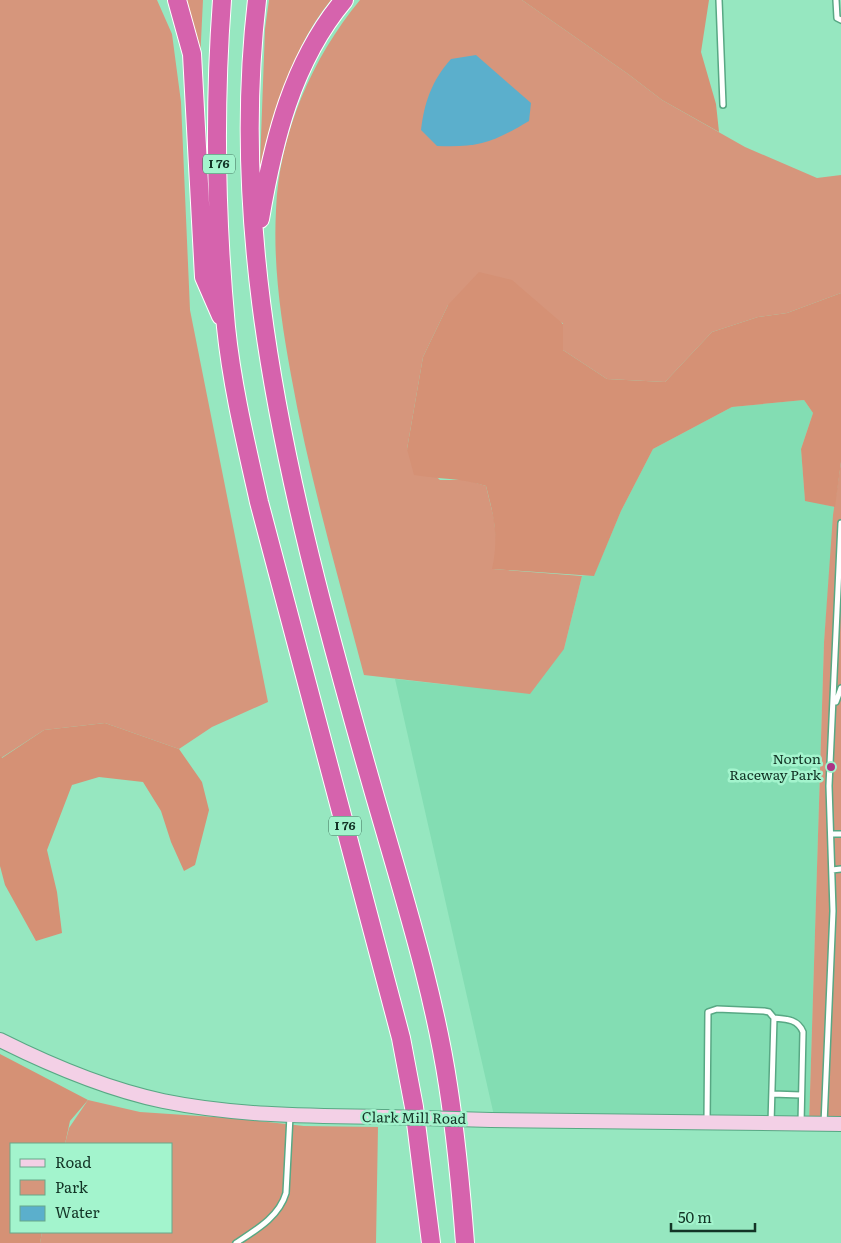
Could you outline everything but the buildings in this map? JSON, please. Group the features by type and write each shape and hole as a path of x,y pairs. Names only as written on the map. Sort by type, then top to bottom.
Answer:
{"highway":[{"path":"177,0 192,54 204,276 226,328"},
{"name":"I 76","path":"222,0 219,37 219,207 226,328 239,413 259,502 401,1038 417,1126 431,1243"},
{"name":"I 76","path":"257,0 252,77 251,183 256,270 266,346 289,472 322,606 430,998 448,1082 465,1243"},
{"path":"256,270 259,224 266,181 284,112 297,78 314,44 344,0"}],"street":[{"name":"Clark Mill Road","path":"0,1040 89,1080 135,1094 205,1108 290,1115 490,1120 841,1124"}],"lane":[{"path":"719,0 723,105"},
{"path":"836,0 837,18 841,20"},
{"path":"824,1124 833,920 829,786 834,710 841,524"},
{"path":"834,710 841,688"},
{"path":"831,834 841,834"},
{"path":"832,870 841,869"},
{"path":"707,1123 708,1012 717,1009 764,1010 769,1012 774,1018 771,1124"},
{"path":"774,1018 787,1019 801,1026 803,1032 801,1124"},
{"path":"772,1094 801,1095"},
{"path":"236,1243 272,1217 283,1204 286,1193 290,1115"}],"shaded area":[{"path":"522,0 709,0 701,52 716,104 719,132 662,100"},
{"path":"479,272 512,280 563,324 563,350 607,379 665,382 712,332 758,317 787,313 841,293 841,462 835,507 805,501 801,449 813,413 804,400 732,407 653,449 621,511 594,576 492,569 495,527 486,486 459,480 414,475 407,449 423,357 448,305"},
{"path":"804,400 813,413 801,449 805,500 835,507 824,642 809,1124 495,1120 395,679 458,686 564,649 582,576 594,575 621,511 653,449 732,407"},
{"path":"105,723 179,749 202,782 209,810 195,865 184,871 171,842 161,811 143,782 99,777 72,785 47,850 57,892 62,933 36,941 5,885 0,866 0,755 2,758 44,730"},
{"path":"0,1054 88,1100 70,1121 65,1143 10,1143 10,1233 42,1233 40,1243 0,1243"}],"green space":[{"path":"0,0 157,0 172,34 181,102 190,310 268,702 212,727 179,749 105,723 44,730 1,758 0,755"},
{"path":"181,0 203,0 200,61"},
{"path":"269,0 331,0 317,19 296,58 281,99 264,164 260,164 265,29"},
{"path":"360,0 522,0 662,100 745,147 817,178 841,175 841,293 787,313 758,317 712,332 665,382 607,379 563,350 563,323 448,305 423,357 407,449 440,480 467,480 486,486 494,519 497,547 493,569 582,576 564,649 530,694 364,675 315,488 298,413 281,313 276,252 276,210 284,153 291,125 301,98 327,47"},
{"name":"Norton Raceway Park","path":"841,462 841,1124 809,1124 824,642 833,515"},
{"path":"88,1100 140,1112 230,1118 304,1126 378,1127 376,1243 40,1243 42,1233 172,1233 172,1143 65,1143 69,1128"}],"water":[{"path":"476,55 531,103 529,121 495,139 475,145 437,146 421,130 424,110 430,92 444,67 451,59"}],"place":[{"name":"Norton Raceway Park","path":"831,767"}]}
